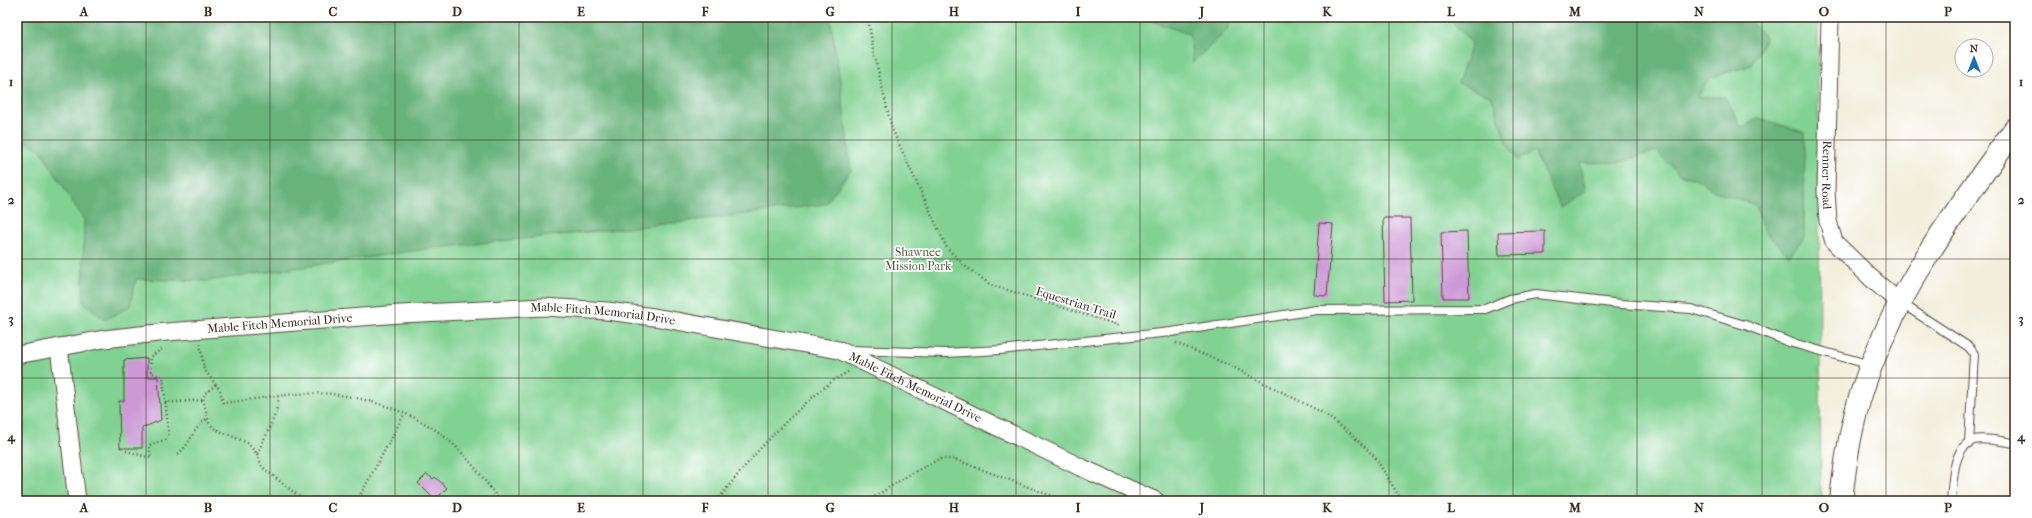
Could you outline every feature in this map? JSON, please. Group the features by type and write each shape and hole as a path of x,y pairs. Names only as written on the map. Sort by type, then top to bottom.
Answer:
{"main road":[{"path":"1841,501 1845,467 1854,420 1863,388 1900,303 1941,232 2015,129"}],"street":[{"name":"Renner Road","path":"1830,17 1826,191 1828,221 1834,242 1871,278 1900,303"},
{"name":"Mable Fitch Memorial Drive","path":"17,355 104,339 167,332 417,313 544,307 607,311 839,350 1080,467 1156,501"},
{"path":"59,347 77,501"}],"lane":[{"path":"839,350 946,353 1000,350 1148,334 1317,310 1485,309 1510,299 1536,294 1621,304 1691,309 1720,316 1789,342 1872,366"},
{"path":"1900,303 1969,347 1974,354 1968,443"},
{"path":"1951,501 1958,454 1968,443 1975,439 2015,443"}],"path":[{"name":"Equestrian Trail","path":"868,17 873,49 892,129 947,248 966,268 991,285 1148,334"},
{"path":"198,341 204,369 220,390 223,403 307,394 332,394 391,408 405,413 437,431 458,448 478,471 500,501"},
{"path":"1174,342 1229,365 1323,413 1350,433 1375,458 1402,501"},
{"path":"126,452 151,458 150,445 169,439 163,377 151,374 150,357 163,349"},
{"path":"717,501 747,462 785,422 832,380 866,363"},
{"path":"216,385 205,393 203,400 207,419 215,429 248,443 257,454 262,467 305,501"},
{"path":"257,454 275,414 278,397"},
{"path":"166,403 203,400"},
{"path":"358,501 405,413"},
{"path":"178,454 187,447 196,428 207,419"},
{"path":"868,501 907,476 939,459 954,459 1065,501"}],"green space":[{"name":"Shawnee Mission Park","path":"17,17 1818,17 1821,501 17,501"},
{"path":"17,17 830,17 841,87 851,170 825,204 674,223 426,249 207,281 136,279 130,306 105,320 83,302 84,220 40,149 17,138"},
{"path":"1140,17 1233,17 1226,31 1193,62 1189,34"},
{"path":"1448,17 1749,17 1747,19 1766,37 1751,65 1710,78 1697,97 1725,97 1741,127 1760,118 1805,133 1804,238 1789,256 1763,230 1756,205 1714,191 1702,181 1679,174 1656,151 1621,162 1579,163 1586,191 1560,207 1534,151 1518,160 1506,142 1492,97 1458,83 1472,43"}],"building":[{"path":"1383,218 1410,218 1412,300 1385,301"},
{"path":"1319,223 1333,224 1327,296 1314,295"},
{"path":"1467,231 1469,298 1443,298 1441,232"},
{"path":"1545,231 1545,254 1499,255 1498,232"},
{"path":"147,358 147,377 158,377 161,420 142,428 142,448 120,448 119,401 124,401 124,360"},
{"path":"427,474 433,479 435,477 447,488 435,500 418,483"}]}
